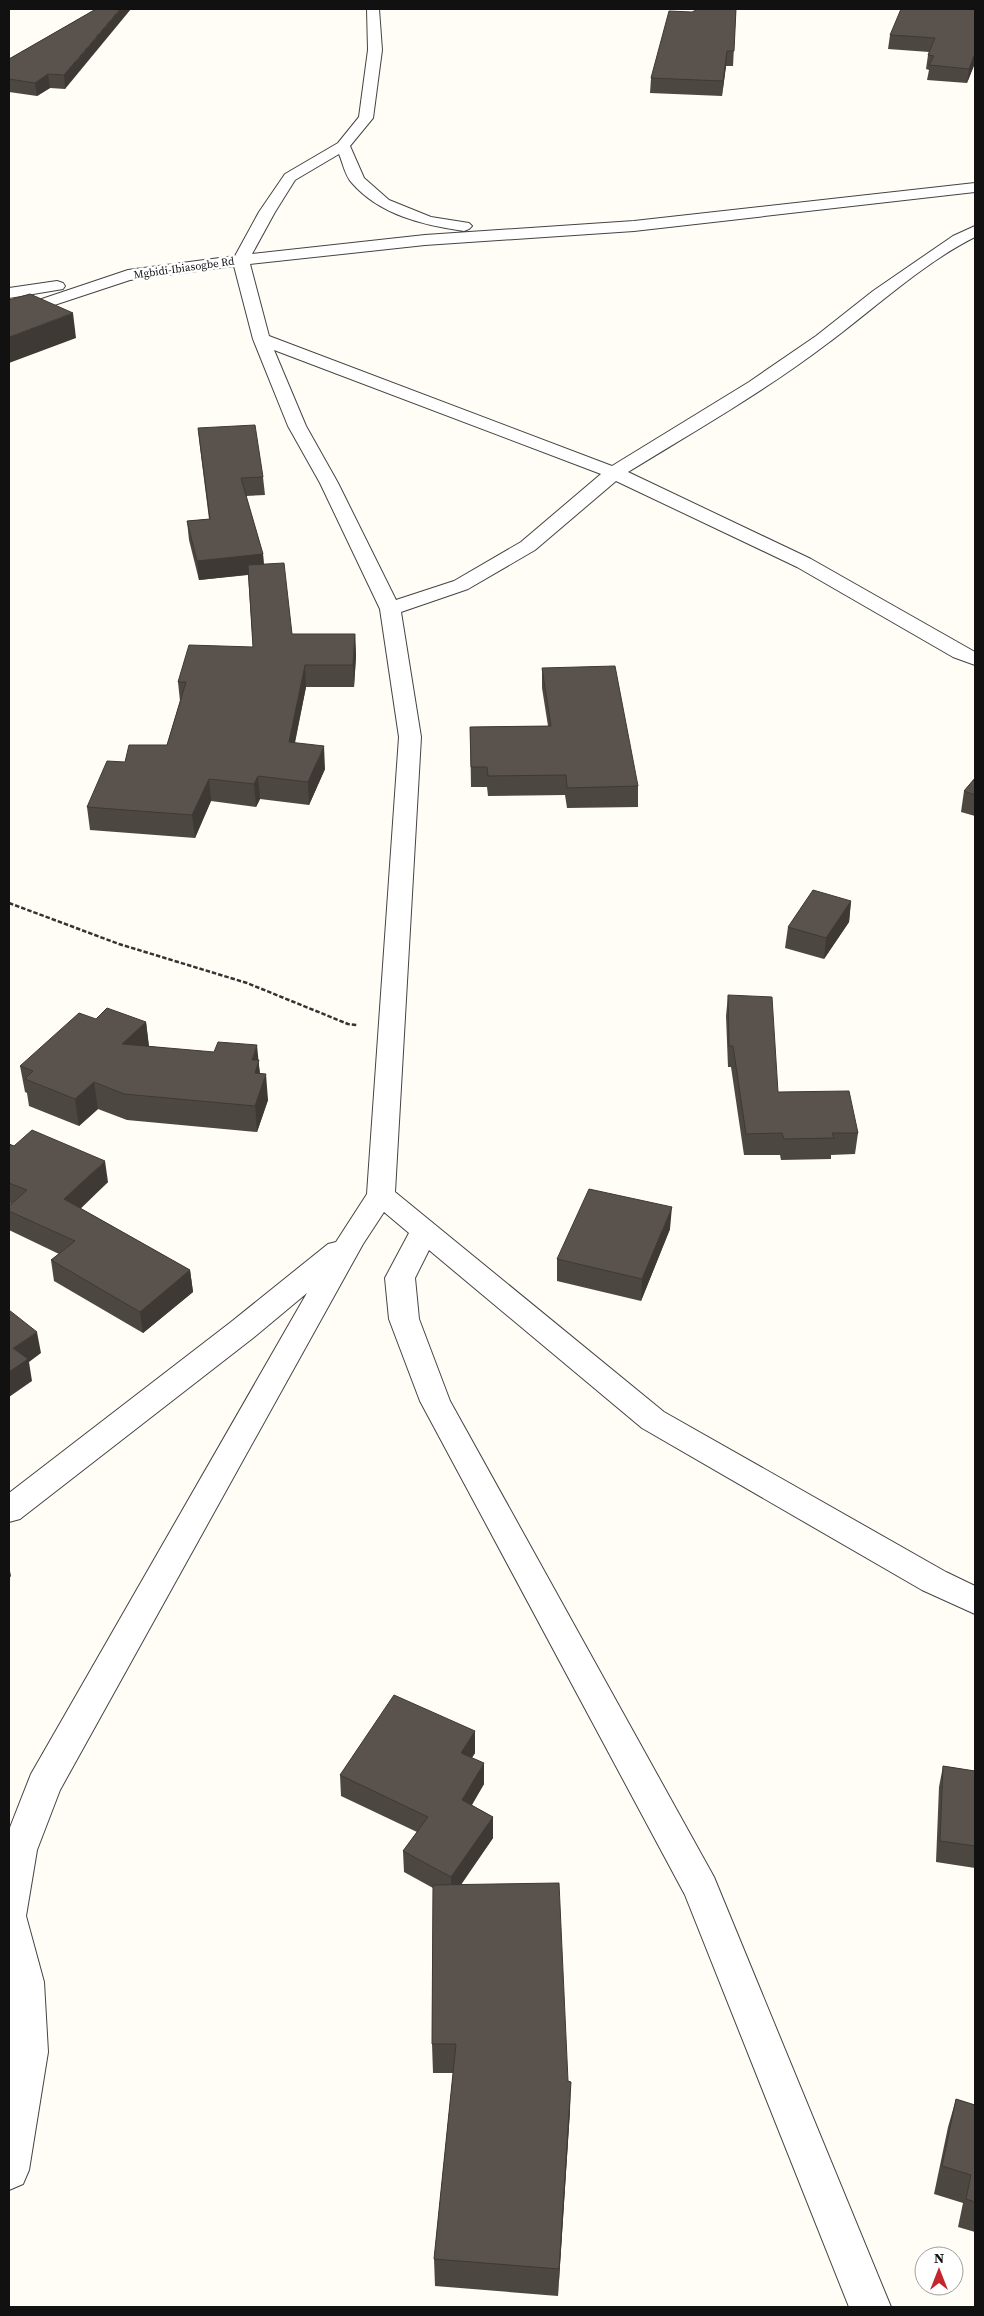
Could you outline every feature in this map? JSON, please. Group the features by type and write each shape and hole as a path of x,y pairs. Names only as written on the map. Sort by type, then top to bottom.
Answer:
{"street":[{"name":"Mgbidi-Ibiasogbe Rd","path":"9,315 128,275 241,260 267,212 290,177 343,146 366,118 375,50 373,9"},
{"path":"343,146 357,180 384,203 428,220 510,234"},
{"path":"9,1913 19,1850 44,1785 351,1240 381,1195 410,737 390,609 329,483 297,426 261,339 241,260 320,250 634,226 975,187"},
{"path":"390,609 460,585 528,546 614,473 755,386 822,340 887,289 959,239 975,231"},
{"path":"9,293 128,275"},
{"path":"261,339 614,473 804,564 960,653 975,659"},
{"path":"381,1195 653,1420 934,1581 975,1601"},
{"path":"425,1230 400,1278 404,1319 435,1401 701,1888 870,2307"},
{"path":"9,1510 242,1330 351,1240"},
{"path":"9,1919 25,1982 29,2052 9,2170"}],"path":[{"path":"9,903 120,944 246,982 348,1024 392,1029"}],"building":[{"path":"96,9 120,9 64,75 48,74 35,83 9,79 9,59"},
{"path":"698,9 736,9 734,51 727,51 723,81 651,78 669,11 692,12"},
{"path":"901,9 975,10 975,53 969,69 929,65 934,56 928,55 935,38 890,35"},
{"path":"30,294 73,313 9,337 9,300"},
{"path":"255,425 263,477 241,478 263,554 197,561 187,521 210,519 198,428"},
{"path":"284,563 292,634 355,634 353,665 305,665 289,742 324,746 308,782 258,776 254,784 209,779 192,815 87,807 107,761 125,762 129,745 167,745 186,682 178,682 189,645 253,647 248,565"},
{"path":"615,666 638,786 567,788 566,775 488,776 487,767 471,767 470,727 551,726 542,668"},
{"path":"975,778 975,795 964,791"},
{"path":"813,890 851,901 826,938 788,927"},
{"path":"728,995 772,997 778,1092 849,1091 858,1133 832,1133 834,1138 784,1139 782,1133 746,1134 733,1046 729,1046"},
{"path":"107,1008 146,1022 122,1044 214,1052 218,1042 257,1045 252,1060 259,1060 255,1073 266,1074 255,1106 124,1094 94,1082 75,1099 25,1079 33,1071 20,1066 79,1013 96,1019"},
{"path":"32,1130 105,1161 64,1199 190,1270 140,1312 51,1260 75,1241 9,1211 9,1206 27,1190 9,1183 9,1144 14,1146"},
{"path":"589,1189 672,1207 642,1279 557,1259"},
{"path":"9,1310 37,1332 13,1348 28,1359 9,1372"},
{"path":"394,1695 475,1731 461,1753 484,1763 462,1800 493,1817 451,1877 403,1851 428,1817 340,1775"},
{"path":"943,1766 975,1771 975,1846 940,1841"},
{"path":"559,1883 568,2081 571,2082 559,2269 434,2259 456,2044 432,2044 433,1885"},
{"path":"956,2099 975,2105 975,2202 966,2199 971,2175 942,2166"}]}
